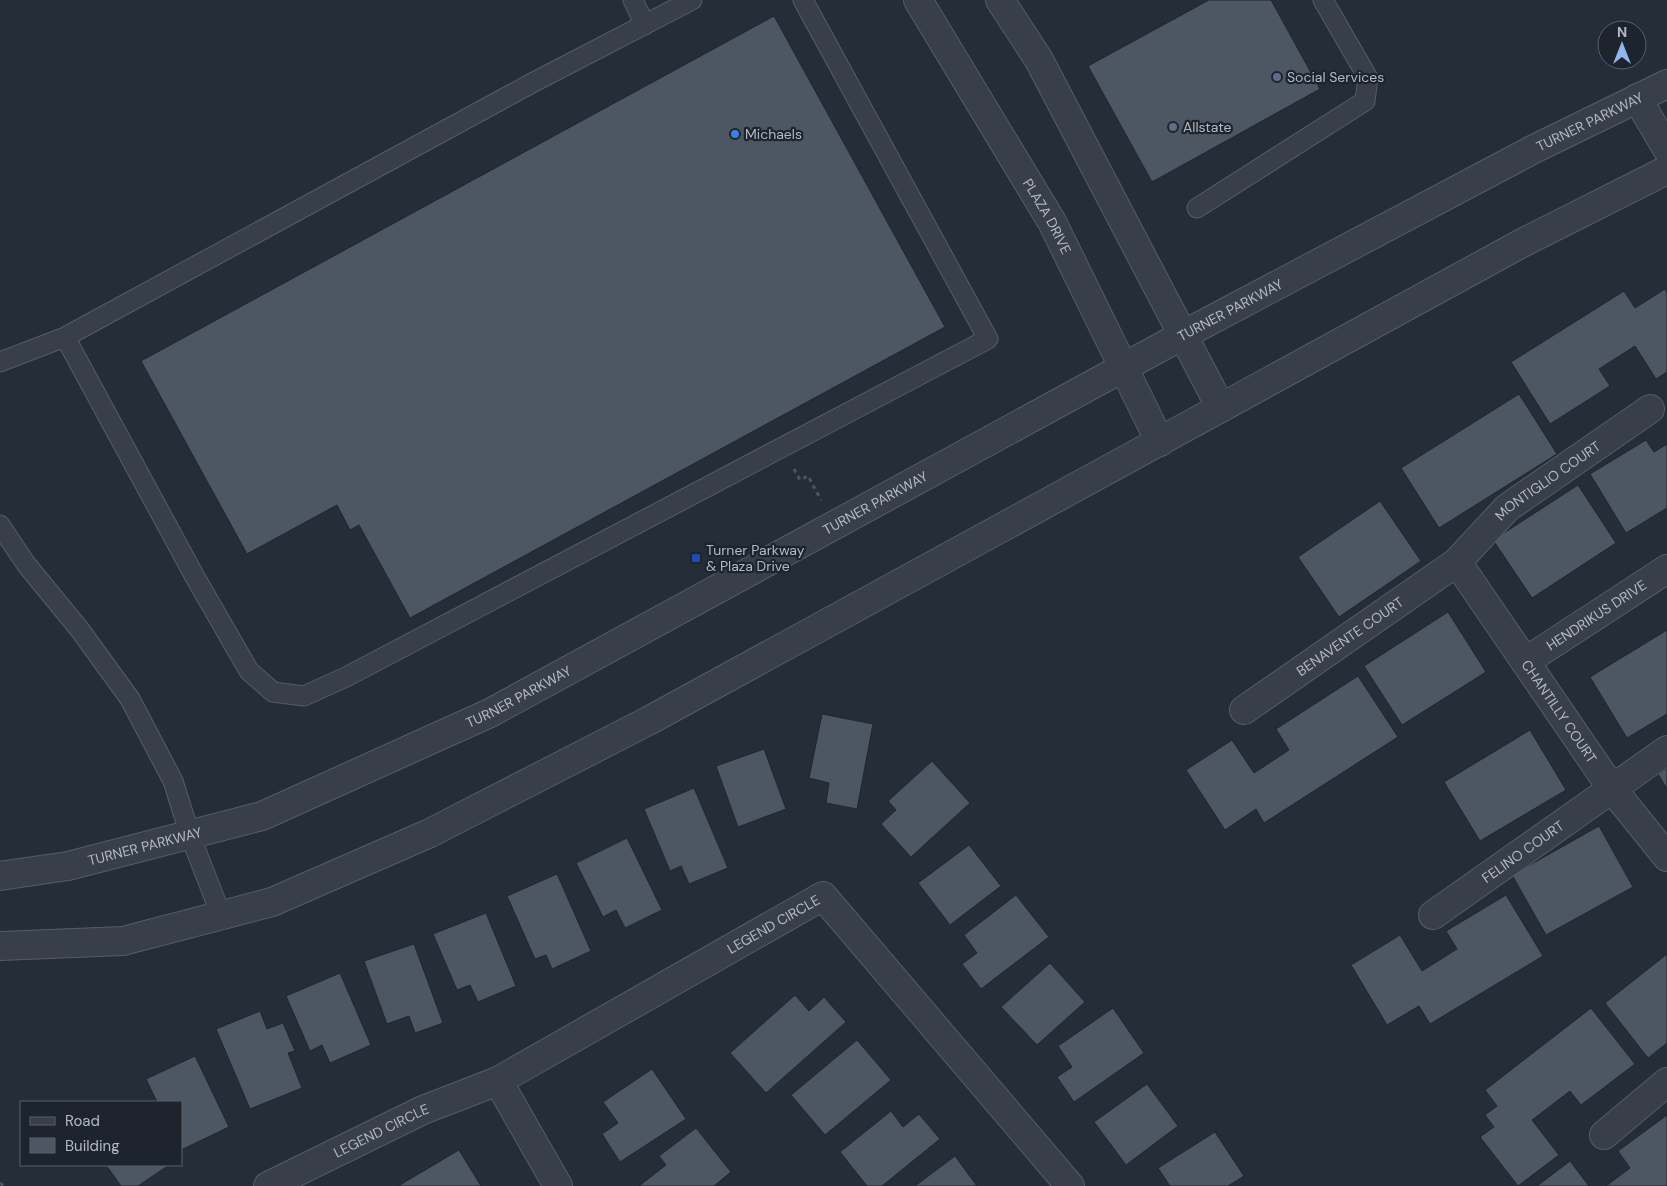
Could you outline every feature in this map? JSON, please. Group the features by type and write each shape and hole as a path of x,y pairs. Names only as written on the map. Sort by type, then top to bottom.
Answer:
{"street":[{"name":"PLAZA DRIVE","path":"918,0 1052,222 1160,442"},
{"path":"1000,0 1039,60 1221,408"},
{"name":"TURNER PARKWAY","path":"0,876 68,866 262,816 490,713 1123,367 1534,149 1667,84"},
{"path":"1637,98 1667,149"},
{"path":"0,946 123,941 272,902 430,833 650,720 1524,242 1667,170"},
{"name":"MONTIGLIO COURT","path":"1457,562 1507,508 1650,409"},
{"name":"CHANTILLY COURT","path":"1457,562 1613,790 1667,857"},
{"name":"BENAVENTE COURT","path":"1244,710 1457,562"},
{"name":"HENDRIKUS DRIVE","path":"1526,661 1667,569"},
{"name":"FELINO COURT","path":"1433,915 1613,790 1667,750"},
{"name":"LEGEND CIRCLE","path":"268,1186 423,1110 498,1081 823,896 1070,1186"},
{"path":"498,1081 558,1186"},
{"path":"1604,1135 1667,1082"}],"lane":[{"path":"632,0 645,24"},
{"path":"0,362 65,337 407,150 692,0"},
{"path":"65,337 195,576 249,670 273,692 304,696 346,677 988,339 803,0"},
{"path":"1197,208 1365,102 1368,78 1323,0"},
{"path":"0,525 26,564 80,630 130,699 173,780 190,835 221,915"}],"path":[{"path":"783,447 800,480 808,476 833,525"},
{"path":"0,1183 4,1186"}],"building":[{"path":"1209,0 1271,0 1320,89 1152,182 1088,66"},
{"path":"774,16 945,327 410,618 359,525 350,530 337,505 247,554 141,361"},
{"path":"1665,289 1667,293 1667,372 1656,379 1635,346 1599,369 1610,386 1550,424 1511,362 1624,291 1635,308"},
{"path":"1519,394 1557,454 1439,528 1401,468"},
{"path":"1646,440 1654,452 1667,444 1667,508 1626,533 1590,474"},
{"path":"1578,485 1616,543 1532,598 1493,540"},
{"path":"1380,501 1421,561 1339,617 1298,557"},
{"path":"1448,612 1486,672 1402,725 1364,666"},
{"path":"1667,630 1667,714 1627,738 1590,677"},
{"path":"1358,676 1398,737 1264,823 1256,809 1225,830 1186,770 1232,740 1254,773 1289,750 1276,729"},
{"path":"822,714 873,724 857,809 826,803 829,783 809,778"},
{"path":"1530,730 1566,790 1480,841 1444,782"},
{"path":"764,749 786,809 738,827 716,766"},
{"path":"932,761 970,803 911,857 881,824 896,810 888,801"},
{"path":"1667,768 1667,789 1658,774"},
{"path":"694,788 728,868 689,884 681,866 670,871 644,809"},
{"path":"1599,826 1633,887 1546,935 1512,875"},
{"path":"627,838 662,910 625,928 616,910 603,917 576,863"},
{"path":"969,845 1001,886 950,925 918,883"},
{"path":"557,874 591,951 552,969 546,955 535,959 507,896"},
{"path":"1016,895 1049,937 981,989 962,964 977,953 964,935"},
{"path":"1506,895 1543,956 1430,1024 1419,1006 1387,1025 1351,965 1400,935 1422,971 1457,949 1446,931"},
{"path":"486,913 516,986 478,1002 470,985 457,990 433,934"},
{"path":"414,944 443,1023 415,1033 409,1016 387,1024 364,961"},
{"path":"1667,954 1667,1043 1648,1058 1605,1003"},
{"path":"1050,963 1085,1002 1037,1045 1001,1007"},
{"path":"340,973 371,1045 330,1063 322,1045 310,1051 286,996"},
{"path":"795,995 809,1011 824,997 846,1022 766,1093 730,1053"},
{"path":"1113,1008 1144,1053 1074,1102 1057,1077 1072,1067 1058,1046"},
{"path":"1591,1008 1635,1064 1581,1105 1570,1091 1532,1120 1559,1155 1518,1186 1480,1137 1494,1127 1485,1115 1497,1106 1485,1090"},
{"path":"260,1011 267,1029 283,1023 295,1051 288,1053 302,1088 250,1109 216,1029"},
{"path":"857,1040 891,1080 825,1135 791,1095"},
{"path":"195,1056 229,1127 182,1150 182,1101 157,1101 146,1079"},
{"path":"652,1069 686,1119 620,1162 602,1134 618,1123 603,1102"},
{"path":"1147,1084 1178,1126 1126,1165 1094,1122"},
{"path":"891,1111 903,1127 919,1114 940,1139 882,1186 867,1186 840,1152"},
{"path":"1667,1115 1667,1186 1606,1186 1630,1168 1618,1151"},
{"path":"696,1128 731,1172 714,1186 639,1186 666,1165 659,1156"},
{"path":"1215,1132 1244,1176 1228,1186 1170,1186 1158,1168"},
{"path":"459,1150 481,1186 398,1186"},
{"path":"955,1156 977,1186 915,1186"},
{"path":"1570,1161 1589,1186 1537,1186"},
{"path":"107,1166 168,1166 138,1186 121,1186"}],"place":[{"name":"Social Services","path":"1277,77"},
{"name":"Allstate","path":"1173,127"},
{"name":"Michaels","path":"735,134"},
{"name":"Turner Parkway & Plaza Drive","path":"696,558"}]}
